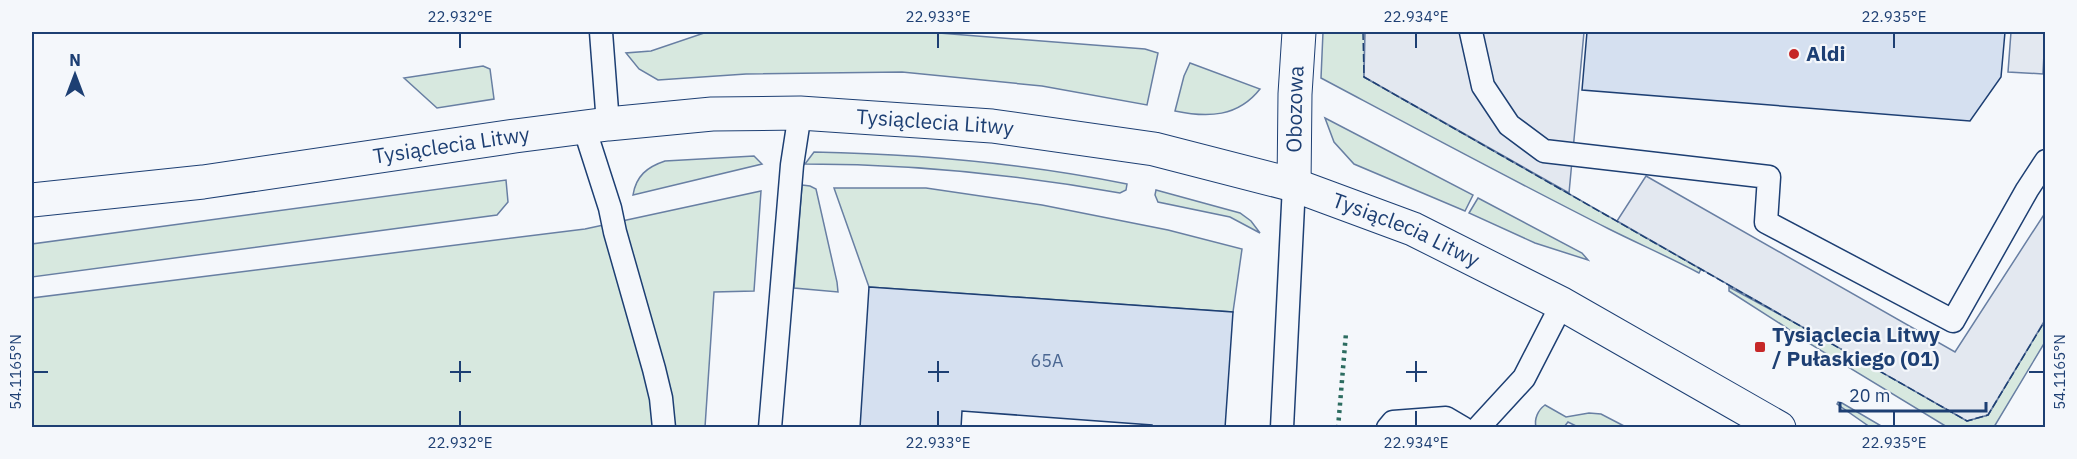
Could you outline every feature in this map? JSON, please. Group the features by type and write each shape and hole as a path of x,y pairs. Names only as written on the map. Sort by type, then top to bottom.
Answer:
{"street":[{"name":"Obozowa","path":"1294,185 1295,94 1299,32"},
{"name":"Tysiąclecia Litwy","path":"32,200 203,182 596,125 712,114 800,113 992,126 1154,149 1294,185 1413,229 1562,304 1779,428"}],"lane":[{"path":"601,32 596,125 615,232 654,369 661,398 664,428"},
{"path":"1471,32 1483,86 1509,125 1544,152 1769,177 1766,222 1953,321 2027,190 2046,161"},
{"path":"770,428 792,165 800,113"},
{"path":"1282,428 1294,185"},
{"path":"1478,428 1524,378 1562,304"},
{"path":"1388,428 1393,422 1446,418 1463,428"}],"shaded area":[{"path":"707,32 926,32 1145,49 1158,53 1147,105 1042,86 902,72 746,74 658,80 639,69 626,53 651,51"},
{"path":"1323,32 1365,32 1364,77 1701,269 1699,273 1537,192 1321,78"},
{"path":"1365,32 1584,32 1569,193 1364,77"},
{"path":"2011,32 2045,32 2043,74 2008,72"},
{"path":"1190,63 1260,89 1242,105 1222,113 1199,114 1175,111 1184,76"},
{"path":"483,66 490,69 494,99 437,108 404,78"},
{"path":"1325,118 1473,195 1465,211 1354,164 1334,142"},
{"path":"814,152 971,161 1049,170 1127,184 1126,190 1120,193 1041,180 964,171 805,164"},
{"path":"754,156 762,164 633,195 634,188 643,173 665,161"},
{"path":"1646,176 1955,352 2045,213 2045,320 1988,415 1967,421 1617,221"},
{"path":"506,180 508,202 497,215 32,277 32,244"},
{"path":"802,185 816,189 838,292 794,288"},
{"path":"834,188 926,188 1042,205 1168,230 1242,249 1233,312 869,287"},
{"path":"1156,190 1240,213 1251,221 1260,233 1230,217 1158,202 1155,195"},
{"path":"761,191 754,291 714,292 705,427 32,427 32,298 585,229"},
{"path":"1478,198 1582,253 1588,260 1535,243 1469,213"},
{"path":"1729,287 1967,421 1988,415 2045,320 2045,342 1994,427 1947,427 1797,336 1729,291"},
{"path":"1838,402 1883,427 1870,427 1837,404"},
{"path":"1545,405 1566,417 1589,413 1601,414 1626,427 1578,427 1568,422 1564,427 1536,427 1537,415"}],"building":[{"name":"Aldi","path":"1587,32 2005,32 2001,77 1970,121 1582,90"},
{"path":"869,287 1233,312 1225,428 1152,428 1152,425 962,411 961,428 860,428"}],"hedge":[{"path":"1338,428 1346,333"}],"fence":[{"path":"1363,32 1364,77 1967,421 1988,415 2046,319"}],"place":[{"name":"Aldi","path":"1794,54"},
{"name":"Tysiąclecia Litwy / Pułaskiego (01)","path":"1760,347"}]}
